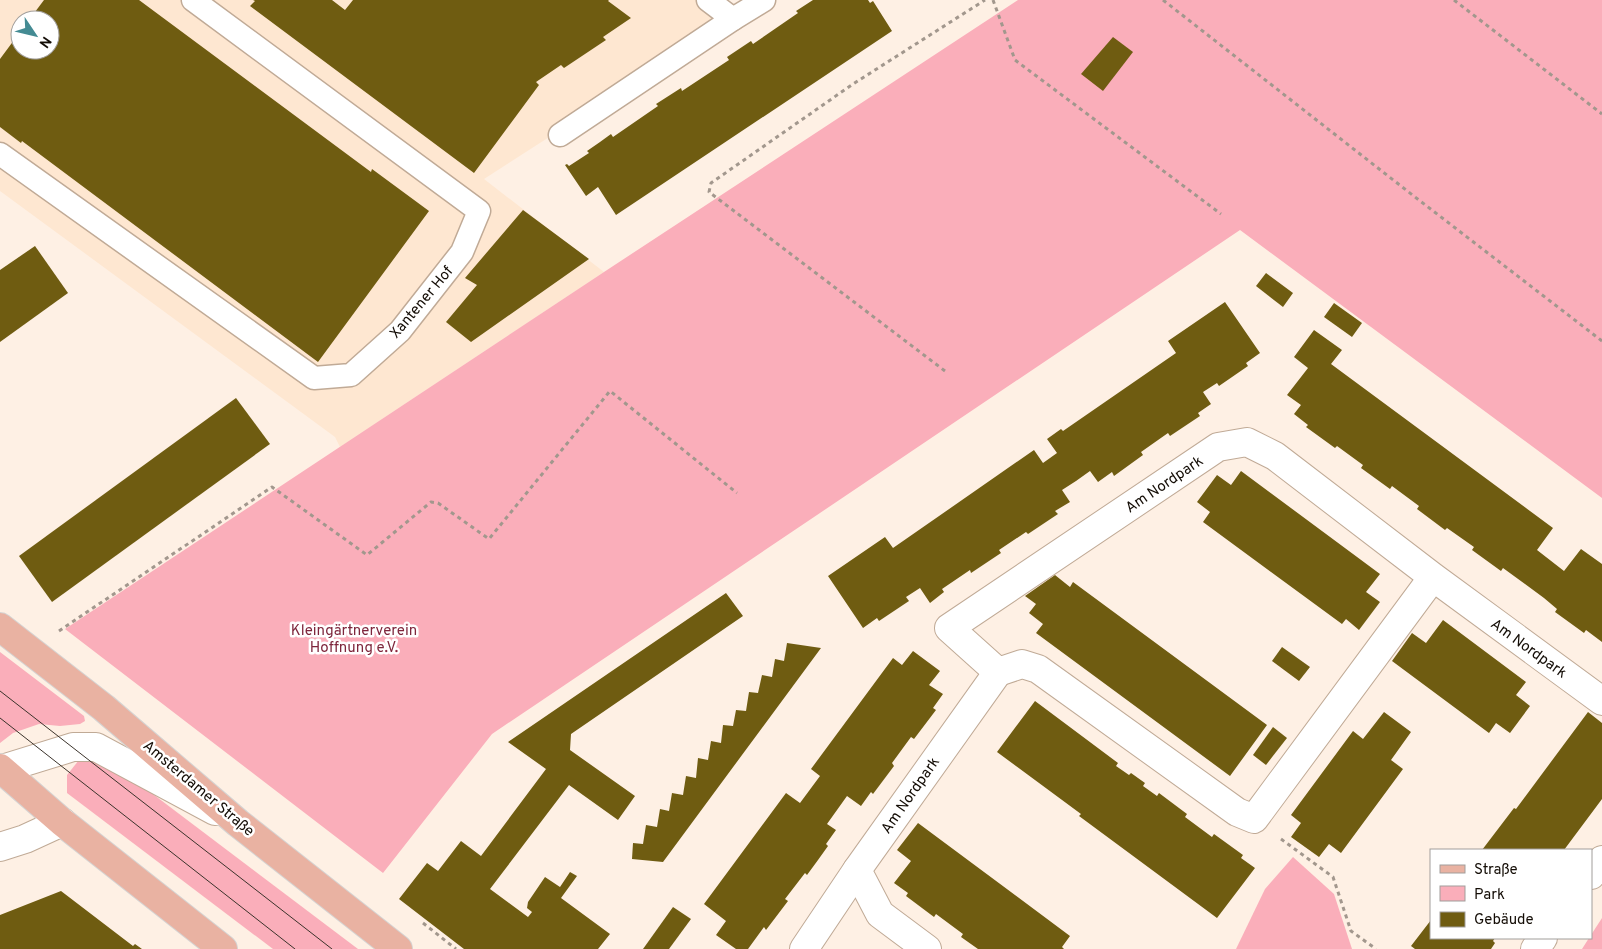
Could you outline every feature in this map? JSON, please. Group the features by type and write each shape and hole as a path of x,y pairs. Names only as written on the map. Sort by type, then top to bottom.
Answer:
{"main road":[{"name":"Amsterdamer Straße","path":"0,627 104,708 238,823 398,949"},
{"path":"1,768 62,822 223,949"}],"street":[{"name":"Am Nordpark","path":"804,949 857,870 998,672 949,628 1218,447 1247,442 1275,456 1433,577 1602,701"},
{"path":"998,672 1022,664 1038,669 1237,812 1254,820 1433,577"},
{"path":"1,768 73,747 96,746 238,823"},
{"path":"0,847 25,839 62,822"},
{"path":"1592,874 1602,860"},
{"path":"857,870 880,914 927,949"}],"lane":[{"name":"Xantener Hof","path":"0,154 314,378 351,375 400,331 456,260 462,252 479,211 193,0"},
{"path":"708,0 733,19"},
{"path":"560,135 764,0"}],"path":[{"path":"945,371 709,192 710,184 837,95 985,0"},
{"path":"994,0 1015,60 1221,214"},
{"path":"1163,0 1602,340"},
{"path":"1454,0 1602,114"},
{"path":"53,635 272,487 367,555 431,502 438,503 489,539 610,391 737,493"},
{"path":"1254,820 1333,877 1351,931 1376,949"}],"shaded area":[{"path":"0,0 708,0 733,19 484,179 604,272 340,447 335,437 0,191"}],"green space":[{"name":"Kleingärtnerverein Hoffnung e.V.","path":"1018,0 1602,0 1602,498 1240,230 492,734 383,873 65,629 604,272"},
{"path":"0,652 84,716 85,721 80,724 60,726 39,724 13,733 0,743"},
{"path":"79,760 92,761 133,779 358,949 273,949 67,793 67,775"},
{"path":"1293,857 1334,894 1352,949 1236,949 1265,889"},
{"path":"1602,918 1602,949 1582,949 1588,939 1592,939 1592,933"}],"building":[{"path":"44,0 139,0 371,172 372,169 429,211 318,362 22,141 21,143 0,127 0,59 10,46 10,60 60,60 60,10 36,10"},
{"path":"253,0 332,0 345,10 353,0 609,0 631,18 603,37 606,40 564,68 561,65 536,82 539,85 474,173 250,6 255,1"},
{"path":"813,0 868,0 870,3 873,1 892,31 616,215 598,187 586,196 565,165 569,166 589,153 587,151 611,134 613,137 658,106 656,104 681,88 682,91 729,60 727,57 751,41 753,44 798,13 796,11"},
{"path":"1113,37 1133,52 1103,91 1081,74"},
{"path":"523,210 589,259 471,342 446,322 477,285 465,278"},
{"path":"35,246 68,293 0,342 0,270"},
{"path":"1266,273 1293,293 1283,307 1256,286"},
{"path":"1225,302 1260,353 1246,363 1248,366 1219,386 1217,383 1203,392 1211,404 1198,413 1200,416 1170,436 1168,433 1141,452 1143,455 1114,476 1112,472 1098,482 1090,471 1062,490 1070,502 1055,511 1058,514 999,550 1001,553 971,573 970,570 942,589 944,592 930,603 920,588 906,597 909,601 879,621 877,618 863,628 828,576 885,537 893,548 1034,450 1043,463 1057,453 1047,439 1061,429 1063,431 1176,353 1168,341"},
{"path":"1334,303 1362,323 1352,337 1324,317"},
{"path":"1314,330 1342,350 1331,364 1553,528 1537,550 1564,571 1581,549 1602,564 1602,642 1586,630 1584,633 1555,612 1557,609 1544,598 1503,568 1501,571 1472,550 1474,547 1447,528 1445,530 1417,509 1419,506 1392,486 1390,489 1361,468 1363,465 1306,427 1308,425 1294,414 1301,405 1287,395 1308,368 1294,357"},
{"path":"236,398 270,444 52,602 19,556"},
{"path":"1241,471 1380,574 1366,592 1380,602 1359,630 1346,619 1342,624 1203,522 1210,512 1197,502 1217,475 1231,485"},
{"path":"1055,575 1070,587 1073,582 1267,725 1230,776 1036,633 1043,624 1029,613 1036,604 1025,596"},
{"path":"726,593 743,616 571,734 570,750 635,796 618,820 569,785 490,889 528,917 532,912 527,908 528,902 545,877 560,887 570,872 577,876 561,898 610,934 598,949 464,949 399,899 427,863 438,871 461,841 481,856 546,769 508,742"},
{"path":"1443,620 1526,682 1516,695 1530,706 1510,733 1496,723 1489,733 1392,661 1412,633 1426,643"},
{"path":"787,643 821,648 663,862 632,859 633,843 643,844 646,825 657,827 660,809 669,811 672,793 683,795 686,776 696,778 698,758 708,760 711,741 721,743 723,725 733,726 736,710 746,711 749,692 758,693 762,675 772,677 775,659 784,661"},
{"path":"1282,647 1310,667 1299,681 1272,661"},
{"path":"913,651 940,671 929,685 943,694 933,708 936,710 914,739 911,737 892,763 894,766 873,794 871,792 861,806 847,796 827,824 836,830 818,860 807,875 805,873 785,899 788,901 766,930 764,927 748,949 736,949 716,935 726,921 704,904 786,793 800,803 820,776 811,769 893,658 902,665"},
{"path":"1035,701 1118,763 1116,766 1129,775 1131,773 1145,783 1143,786 1157,796 1159,793 1187,814 1185,817 1212,837 1214,834 1243,855 1241,858 1255,868 1217,918 1079,816 1081,814 997,752"},
{"path":"1384,712 1411,732 1391,760 1403,769 1341,853 1329,844 1319,857 1291,837 1301,823 1291,815 1353,731 1363,739"},
{"path":"1588,712 1602,723 1602,799 1565,849 1483,849 1514,808 1516,809"},
{"path":"1273,727 1287,738 1266,765 1253,755"},
{"path":"918,823 1070,936 1062,947 1064,949 978,949 961,937 963,934 936,914 934,917 906,896 908,893 894,883 911,861 897,850"},
{"path":"61,891 133,946 135,944 142,949 0,949 0,915"},
{"path":"673,907 691,919 669,949 643,949"},
{"path":"1430,921 1430,939 1494,939 1493,941 1495,943 1491,949 1415,949 1411,946"}],"tram line":[{"path":"0,691 332,949"},
{"path":"0,718 295,949"}]}
